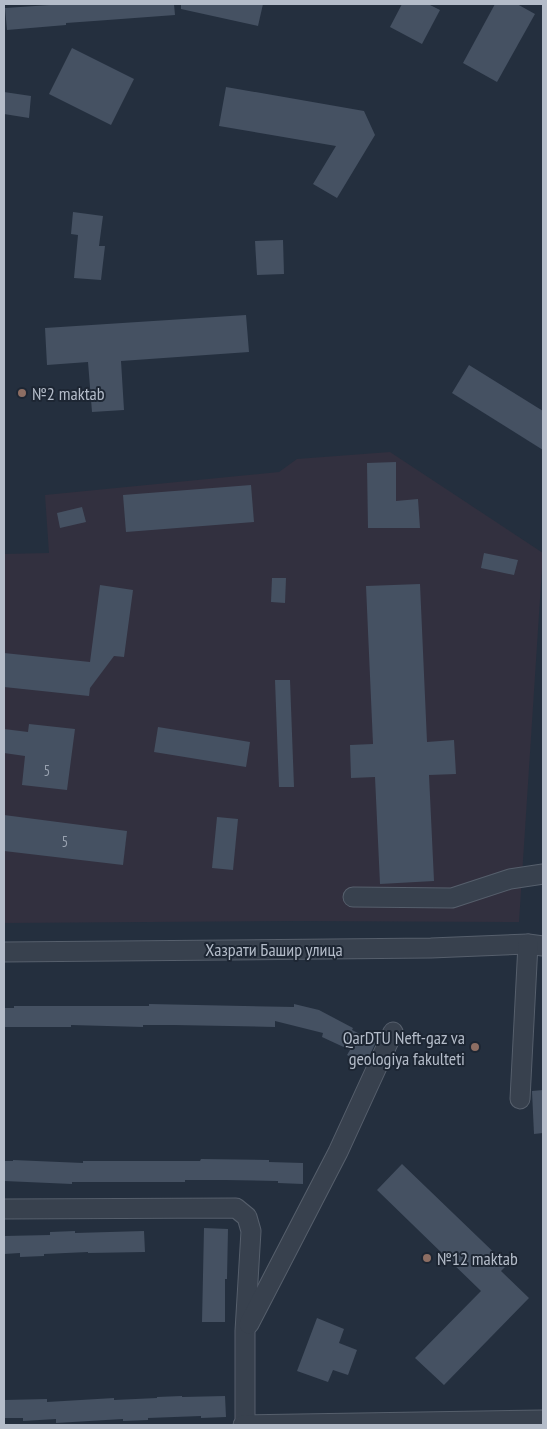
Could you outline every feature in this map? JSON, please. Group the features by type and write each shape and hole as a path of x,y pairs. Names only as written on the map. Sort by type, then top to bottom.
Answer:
{"street":[{"path":"353,897 452,898 510,879 543,874"},
{"path":"520,1100 536,945"},
{"name":"Хазрати Башир улица","path":"4,952 431,948 536,945"},
{"path":"245,1332 338,1152 393,1032"},
{"path":"4,1209 236,1208 247,1217 251,1231 245,1332 244,1425 543,1420"}],"shaded area":[{"path":"390,452 543,553 519,922 4,923 4,554 49,553 45,495 279,472 297,459"}],"building":[{"path":"65,4 174,4 175,15 66,23 66,25 7,30 5,8"},
{"path":"181,4 263,4 258,26 181,9"},
{"path":"402,4 428,4 440,10 422,44 390,27"},
{"path":"495,4 517,4 535,14 497,82 463,63"},
{"path":"72,48 134,79 111,125 49,94"},
{"path":"226,87 364,111 375,135 337,198 313,184 336,146 219,126"},
{"path":"4,92 31,96 29,118 4,114"},
{"path":"73,212 103,216 99,246 105,246 101,280 74,278 78,235 71,234"},
{"path":"283,240 284,274 257,275 255,241"},
{"path":"246,315 249,352 121,361 124,410 92,412 88,362 47,365 45,328"},
{"path":"469,365 543,411 543,450 452,393"},
{"path":"396,462 396,501 418,499 420,528 368,528 367,463"},
{"path":"251,485 254,522 126,532 123,495"},
{"path":"82,507 86,522 60,528 57,513"},
{"path":"484,553 518,560 514,575 481,568"},
{"path":"272,578 286,578 285,603 271,602"},
{"path":"420,584 427,742 454,740 456,774 429,775 434,881 380,884 375,777 351,778 350,745 373,744 366,586"},
{"path":"100,585 133,590 124,657 114,656 90,688 89,696 4,687 4,653 90,662"},
{"path":"275,680 290,680 294,787 279,787"},
{"path":"29,724 75,729 67,790 22,785 25,756 4,753 4,729 28,732"},
{"path":"158,727 250,742 246,767 154,752"},
{"path":"4,815 127,831 123,865 4,851"},
{"path":"217,817 238,819 233,870 212,868"},
{"path":"149,1004 294,1007 294,1004 319,1010 376,1042 365,1065 347,1055 350,1050 322,1037 323,1033 275,1021 275,1027 71,1025 71,1027 4,1027 4,1008 14,1008 14,1006 149,1006"},
{"path":"543,1090 543,1133 534,1134 532,1091"},
{"path":"201,1159 269,1160 269,1162 303,1163 303,1184 278,1183 278,1181 225,1180 72,1182 72,1184 4,1181 4,1161 83,1163 83,1161 200,1161"},
{"path":"402,1164 507,1265 501,1271 529,1298 444,1385 415,1358 481,1291 377,1190"},
{"path":"204,1228 228,1229 225,1322 202,1322"},
{"path":"75,1231 75,1233 144,1231 145,1252 88,1252 20,1257 20,1253 4,1254 4,1236 50,1235 50,1232"},
{"path":"317,1318 344,1329 339,1343 357,1350 348,1375 333,1370 328,1382 297,1371"},
{"path":"225,1396 226,1417 201,1418 201,1416 56,1423 56,1419 23,1421 23,1418 4,1418 4,1400 47,1399 47,1402"}],"place":[{"name":"№2 maktab","path":"22,393"},
{"name":"QarDTU Neft-gaz va geologiya fakulteti","path":"475,1047"},
{"name":"№12 maktab","path":"427,1258"}]}
